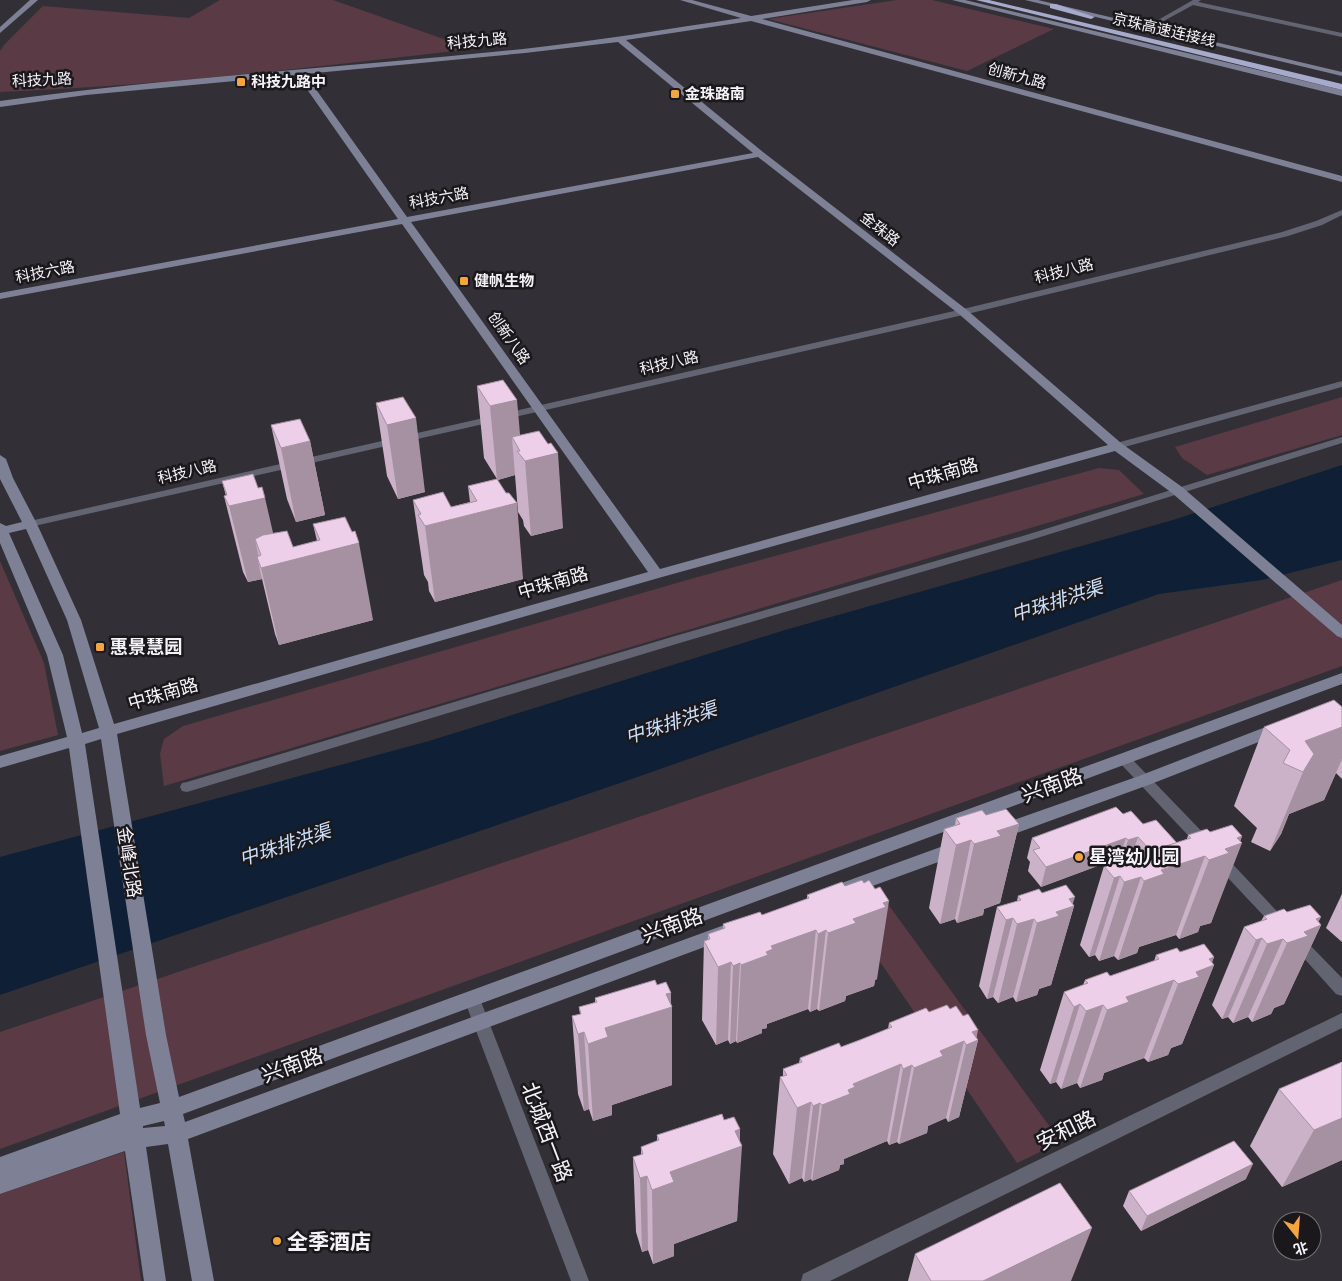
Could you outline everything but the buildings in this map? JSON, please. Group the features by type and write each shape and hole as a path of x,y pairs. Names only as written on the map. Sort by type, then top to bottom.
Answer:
{"highway":[{"name":"京珠高速连接线","path":"980,0 1342,87"},
{"name":"京珠高速连接线","path":"1003,0 1342,81"},
{"path":"1053,6 1179,42"}],"street":[{"path":"2,27 34,0"},
{"name":"创新九路","path":"684,0 1342,179"},
{"name":"科技九路","path":"0,104 86,92 620,39 867,0"},
{"path":"956,0 1342,94"},
{"path":"1029,0 1342,74"},
{"path":"1147,28 1195,2 1342,35"},
{"name":"金珠路","path":"620,39 760,154 962,312 1118,446 1177,490 1342,633"},
{"name":"创新八路","path":"299,72 657,574"},
{"name":"科技九路","path":"0,96 86,92"},
{"name":"科技六路","path":"0,296 760,154"},
{"name":"科技八路","path":"0,530 539,410 962,312 1285,234 1319,223 1342,212"},
{"name":"科技六路","path":"0,286 125,272"},
{"path":"1118,446 1342,384"},
{"path":"187,787 679,638 1030,536 1342,440"},
{"name":"中珠南路","path":"0,762 657,574 1118,446"},
{"name":"金峰北路","path":"0,460 6,478 30,524 74,620 108,731 156,1035 177,1134 203,1281"},
{"name":"金峰北路","path":"0,530 55,655 76,740 155,1281"},
{"name":"兴南路","path":"0,1184 133,1129 172,1110 1342,678"},
{"name":"兴南路","path":"826,895 1145,780 1297,721"},
{"path":"1124,759 1342,989"},
{"name":"兴南路","path":"0,1167 133,1129 177,1134 742,926"},
{"name":"北城西一路","path":"472,999 580,1281"},
{"name":"安和路","path":"810,1281 1342,1020"}],"shaded area":[{"path":"220,0 333,0 472,49 177,81 0,92 0,51 43,6 189,18"},
{"path":"897,0 932,0 1054,29 967,71 768,19"},
{"path":"1342,397 1342,435 1207,475 1182,458 1175,447"},
{"path":"1099,468 1119,470 1144,494 164,786 160,754 164,739 183,726 694,578"},
{"path":"0,561 44,663 58,735 0,751"},
{"path":"1342,580 1342,666 0,1149 0,1032"},
{"path":"877,889 1061,1142 1017,1163 840,903"},
{"path":"124,1152 141,1281 0,1281 0,1194"}],"water":[{"name":"中珠排洪渠","path":"1342,465 1342,560 1262,580 1159,594 626,781 0,995 0,857 429,741 785,630 1173,520"}],"place":[{"name":"科技九路中","path":"241,82"},
{"name":"金珠路南","path":"675,94"},
{"name":"健帆生物","path":"464,281"},
{"name":"惠景慧园","path":"100,647"},
{"name":"星湾幼儿园","path":"1079,857"},
{"name":"全季酒店","path":"277,1241"}]}
